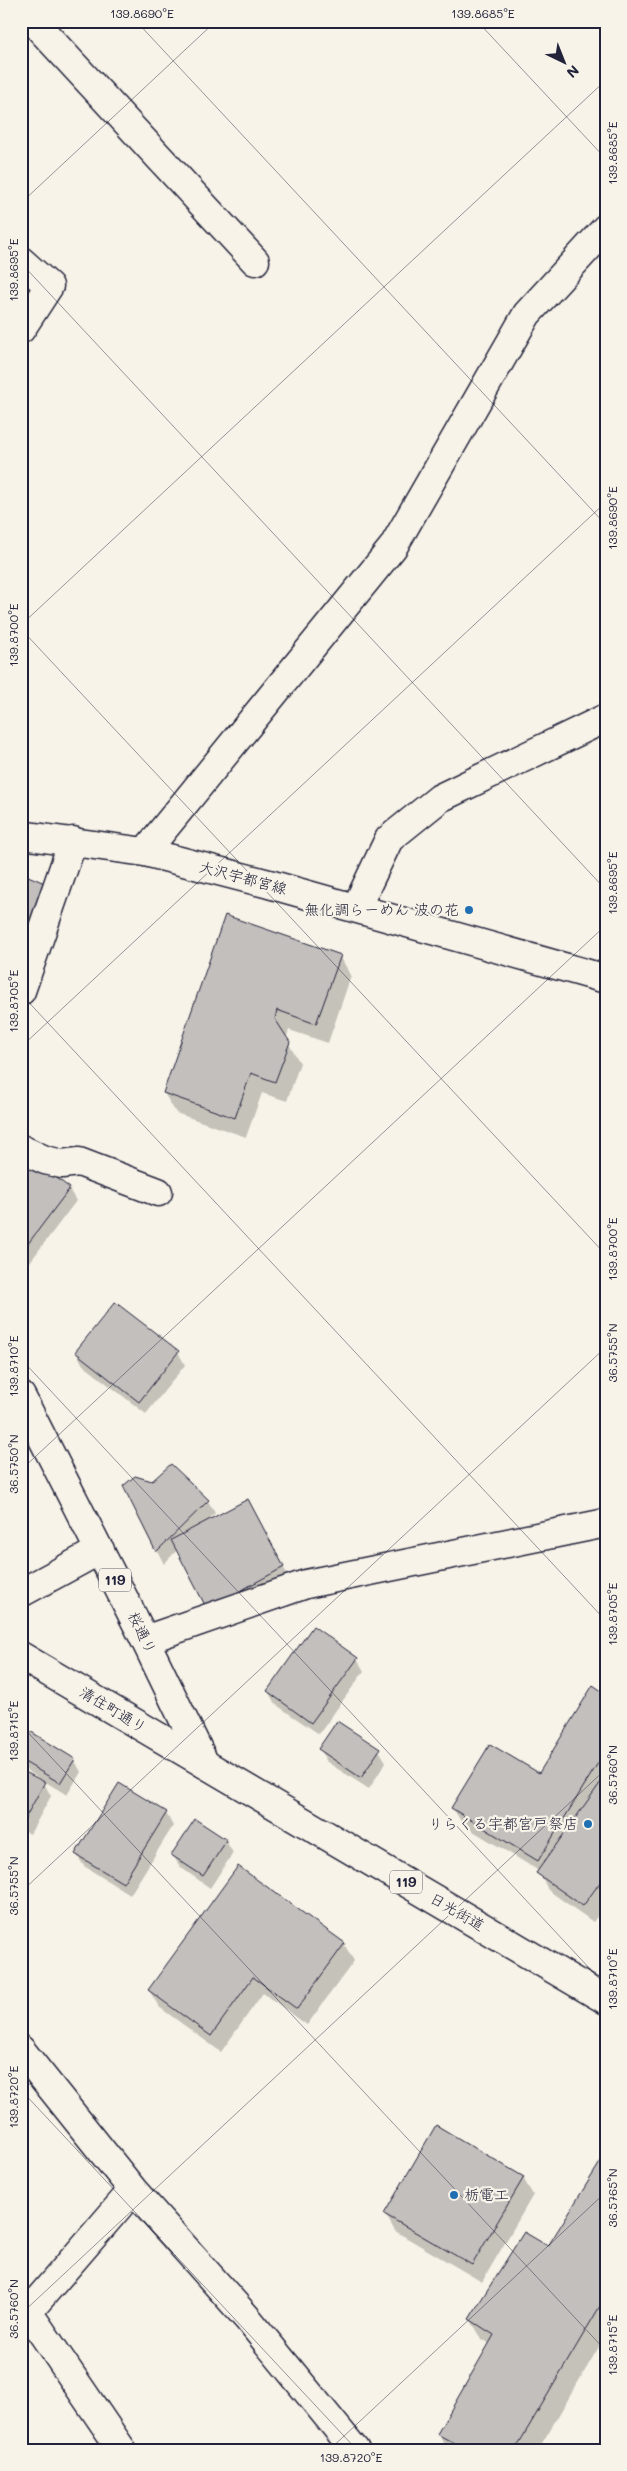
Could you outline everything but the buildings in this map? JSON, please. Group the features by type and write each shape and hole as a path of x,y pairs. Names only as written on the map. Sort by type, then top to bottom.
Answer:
{"main road":[{"path":"33,21 255,261"},
{"path":"144,852 393,548 527,314 606,228"},
{"path":"21,261 49,286 21,329"},
{"path":"356,908 389,839 440,798 606,718"},
{"name":"大沢宇都宮線","path":"21,835 144,852 356,908 606,979"},
{"path":"21,991 73,841"},
{"path":"21,1149 44,1160 62,1164 79,1162 158,1192"},
{"name":"桜通り","path":"21,1396 206,1764"},
{"path":"145,1640 306,1584 606,1523"},
{"path":"21,1593 100,1550"},
{"name":"清住町通り","path":"21,1656 206,1764"},
{"name":"日光街道","path":"206,1764 606,2000"},
{"path":"21,2050 133,2190 248,2319 355,2450"},
{"path":"122,2450 25,2316 133,2190"}],"place":[{"name":"無化調らーめん 波の花","path":"469,910"},
{"name":"りらくる宇都宮戸祭店","path":"588,1824"},
{"name":"栃電工","path":"454,2195"}]}
